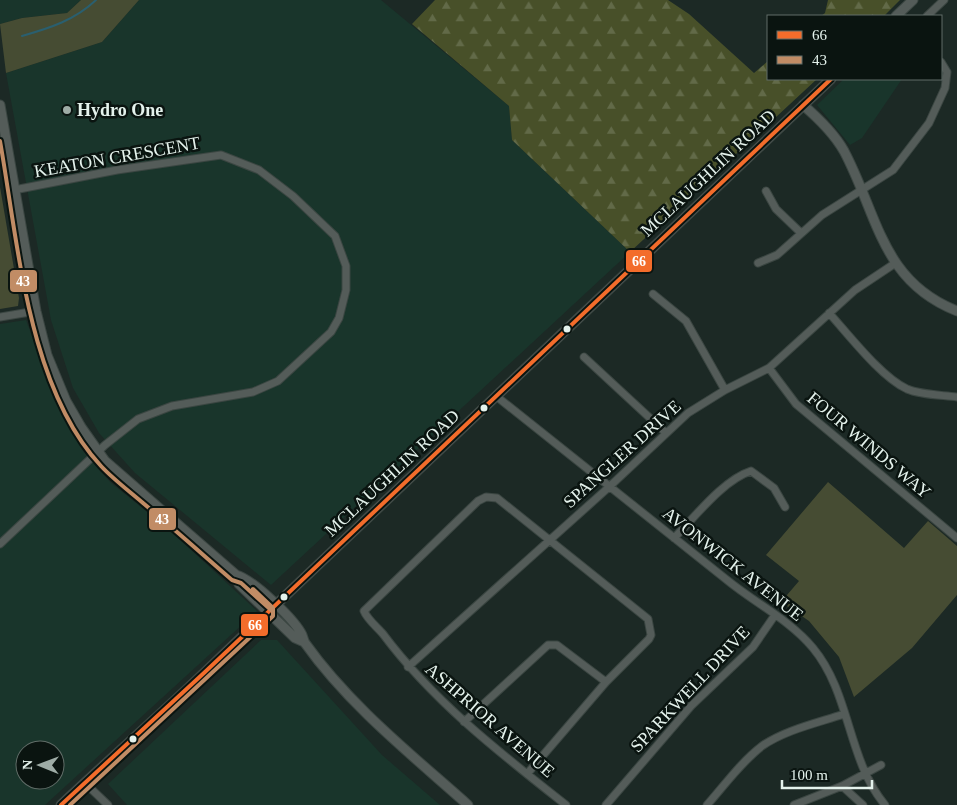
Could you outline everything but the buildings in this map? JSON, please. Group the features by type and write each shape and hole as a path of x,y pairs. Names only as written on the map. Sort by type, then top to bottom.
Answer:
{"street":[{"path":"897,15 913,0"},
{"path":"928,15 944,0"},
{"path":"758,263 777,255 800,232 861,189 893,170 929,123 948,80 947,72 942,64"},
{"name":"MCLAUGHLIN ROAD","path":"62,805 738,169 829,80"},
{"path":"0,105 36,311 47,355 59,386 73,414 97,452 124,480 236,575 239,584 272,608 295,638 304,642 344,689 393,738 468,805"},
{"path":"803,105 843,149 894,264 914,286 928,296 957,311"},
{"name":"KEATON CRESCENT","path":"0,544 97,452 138,419 172,406 254,392 278,382 331,332 339,318 346,290 346,266 340,246 329,229 293,196 259,170 221,155 117,170 14,190"},
{"path":"766,191 776,209 800,232"},
{"name":"SPANGLER DRIVE","path":"408,667 609,487 665,432 688,413 725,390 769,368 856,290 894,264"},
{"path":"653,294 686,321 725,390"},
{"path":"0,317 36,311"},
{"path":"829,313 875,364 900,385 909,390 957,397"},
{"path":"584,356 665,432"},
{"name":"FOUR WINDS WAY","path":"769,368 780,386 796,404 957,538"},
{"name":"AVONWICK AVENUE","path":"496,396 807,642 824,663 835,682 865,774 872,788 885,805"},
{"path":"674,538 726,486 744,473 751,471 774,488 784,507"},
{"name":"ASHPRIOR AVENUE","path":"549,539 497,498 486,497 478,500 364,610 408,667 464,722 566,805"},
{"path":"526,774 606,682 652,635 648,619 549,539"},
{"name":"SPARKWELL DRIVE","path":"606,805 691,706 753,647 775,615"},
{"path":"464,722 548,645 557,645 606,682"},
{"path":"707,805 751,755 764,745 787,733 844,714"},
{"path":"794,805 842,786 881,765"},
{"path":"85,783 108,805"},
{"path":"842,786 863,805"}],"shaded area":[{"path":"0,0 81,0 67,13 22,18 0,24"},
{"path":"81,0 139,0 102,42 6,73 0,24 22,18 67,13"},
{"path":"139,0 381,0 509,106 512,140 630,252 271,585 135,473 99,433 73,388 51,320 6,73 102,42"},
{"path":"843,80 901,80 862,138 850,145 817,105"},
{"path":"0,187 19,298 18,306 0,309"},
{"path":"26,320 59,408 83,451 111,483 165,526 257,611 65,787 65,740 15,740 15,790 61,790 45,805 0,805 0,324"},
{"path":"828,482 904,548 928,521 957,546 957,595 912,648 854,697 839,657 809,621 781,602 799,581 766,555"},
{"path":"261,640 277,640 382,755 440,805 127,805 108,784"}],"green space":[{"path":"435,0 668,0 689,14 754,73 767,62 767,80 816,80 630,252 512,140 509,106 412,24"},
{"path":"828,0 900,0 885,15 822,15 825,13"}],"waterway":[{"path":"22,36 71,18 96,0"}],"transit line":[{"name":"66","path":"61,805 205,672 830,80"},
{"name":"43","path":"0,141 30,312 42,356 57,397 76,434 111,476 232,580 241,583 271,610"},
{"name":"43","path":"70,805 273,616 273,608 253,589"}],"place":[{"name":"Hydro One","path":"67,110"}]}
